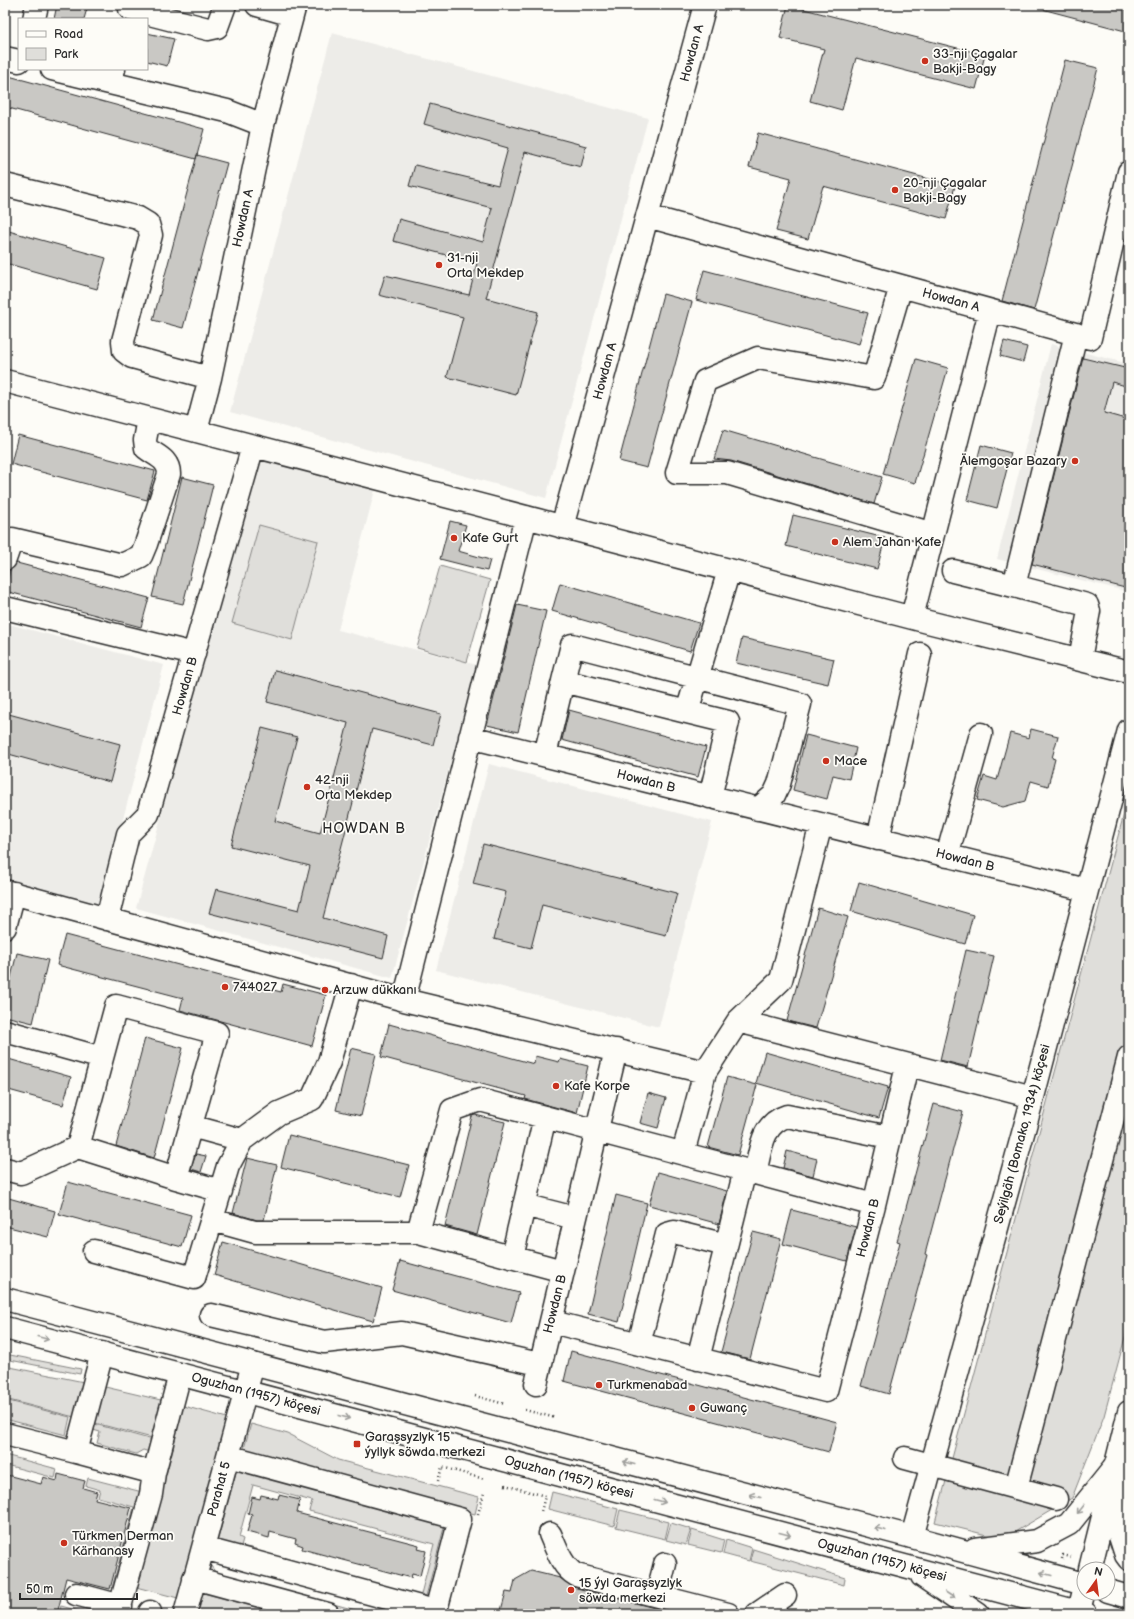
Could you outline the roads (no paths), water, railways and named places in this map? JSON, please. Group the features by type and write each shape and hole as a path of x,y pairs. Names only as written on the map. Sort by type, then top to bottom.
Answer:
{"street":[{"path":"34,18 37,5"},
{"path":"130,11 208,29 217,27 225,5"},
{"path":"258,5 293,10"},
{"name":"Howdan A","path":"562,527 705,5"},
{"name":"Howdan A","path":"196,431 210,378 263,125 293,10"},
{"path":"5,58 18,61"},
{"path":"61,70 112,76 227,112 263,125"},
{"name":"Howdan A","path":"647,216 1090,338 1129,172"},
{"path":"5,184 138,218 148,224 151,234 123,341 124,351 132,357 210,378"},
{"path":"900,286 874,378 758,358 705,381 677,473 727,473 933,534"},
{"path":"912,617 990,310"},
{"path":"1014,586 1076,334"},
{"path":"5,381 562,527 1129,672"},
{"path":"5,559 12,539 122,565 141,556 169,474 169,468 166,463 146,448 145,440 149,419"},
{"name":"Howdan B","path":"107,919 128,834 148,814 253,446"},
{"path":"404,1000 526,517"},
{"path":"687,712 729,570"},
{"path":"954,571 1087,605 1089,611 1080,659"},
{"path":"5,608 194,654"},
{"path":"545,755 572,645 800,704 779,784 774,795 758,809"},
{"path":"878,838 920,654"},
{"path":"563,681 728,722 710,797"},
{"name":"Seýilgäh (Bomako, 1934) köçesi","path":"912,1537 1033,1097 1129,730"},
{"path":"947,856 981,734"},
{"name":"Howdan B","path":"470,737 1086,890"},
{"path":"684,1153 706,1072 738,1021 781,980 821,824"},
{"path":"5,927 9,892 404,1000 706,1072"},
{"path":"94,1251 194,1278 228,1166 242,1140 279,1112 312,1099 329,1062 351,986"},
{"path":"78,1147 116,1006 217,1033 176,1178"},
{"path":"738,1021 1033,1097"},
{"path":"5,1031 102,1058"},
{"name":"Howdan B","path":"211,1315 324,1342 402,1333 538,1374 552,1322 575,1218 616,1050"},
{"path":"1016,1488 1129,1057"},
{"name":"Howdan B","path":"698,1359 821,1392 827,1390 908,1066"},
{"path":"418,1232 452,1110 480,1100 684,1153 874,1205"},
{"path":"552,1322 698,1359 726,1244 750,1171 767,1128 777,1119 787,1116 890,1137"},
{"path":"512,1257 546,1117"},
{"path":"191,1126 242,1140"},
{"path":"5,1169 21,1173 78,1147 221,1191"},
{"path":"524,1205 575,1218"},
{"path":"212,1220 255,1232 418,1232 563,1271"},
{"path":"639,1344 667,1234 674,1232 726,1244"},
{"path":"5,1299 912,1537 1076,1582"},
{"name":"Oguzhan (1957) köçesi","path":"5,1328 1081,1613"},
{"path":"76,1452 102,1353"},
{"name":"Parahat 5","path":"185,1614 253,1364"},
{"path":"76,1594 120,1610 151,1494 154,1473 180,1374"},
{"path":"1129,1412 1117,1527 1129,1559"},
{"path":"5,1434 154,1473"},
{"path":"202,1548 435,1613 460,1519 228,1456"},
{"path":"905,1458 1056,1499"},
{"path":"958,1550 1037,1541 1069,1524 1122,1471"},
{"path":"1093,1561 1122,1471"},
{"path":"550,1534 569,1571 728,1614"},
{"path":"657,1596 665,1564"},
{"path":"906,1566 978,1614"},
{"path":"194,1578 284,1608 328,1614"},
{"path":"757,1614 785,1594"},
{"path":"1116,1594 1129,1598"},
{"path":"1081,1613 1083,1601"}],"place":[{"name":"33-nji Çagalar Bakji-Bagy","path":"925,61"},
{"name":"20-nji Çagalar Bakji-Bagy","path":"895,190"},
{"name":"31-nji Orta Mekdep","path":"439,265"},
{"name":"Älemgoşar Bazary","path":"1075,461"},
{"name":"Kafe Gurt","path":"454,538"},
{"name":"Alem Jahan Kafe","path":"835,542"},
{"name":"Mace","path":"826,761"},
{"name":"42-nji Orta Mekdep","path":"307,787"},
{"name":"744027","path":"225,987"},
{"name":"Arzuw dükkanı","path":"325,990"},
{"name":"Kafe Korpe","path":"556,1086"},
{"name":"Turkmenabad","path":"599,1385"},
{"name":"Guwanç","path":"692,1408"},
{"name":"Garaşsyzlyk 15 ýyllyk söwda merkezi","path":"357,1444"},
{"name":"Türkmen Derman Kärhanasy","path":"64,1543"},
{"name":"15 ýyl Garaşsyzlyk söwda merkezi","path":"571,1590"}],"district":[{"name":"HOWDAN B","path":"364,828"}]}
